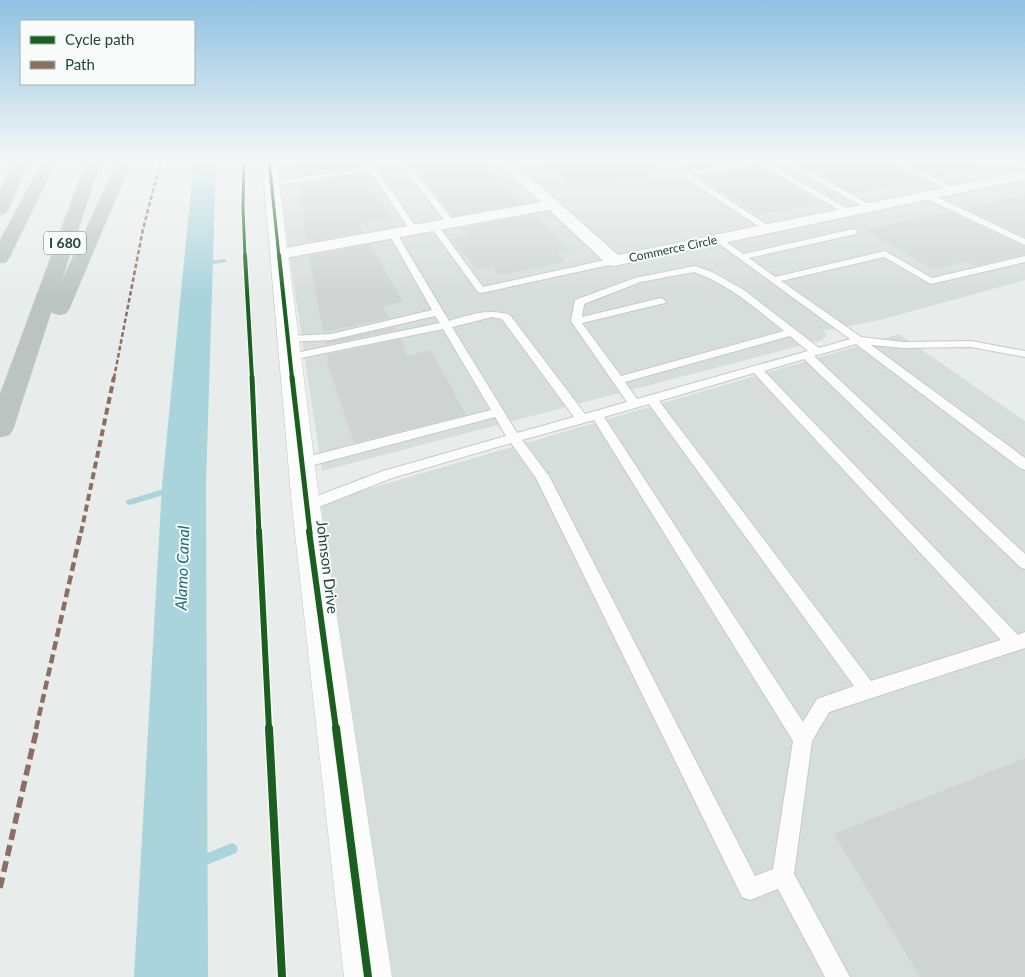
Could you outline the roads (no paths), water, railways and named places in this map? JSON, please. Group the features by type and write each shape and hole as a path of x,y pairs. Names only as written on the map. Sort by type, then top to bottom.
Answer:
{"highway":[{"path":"0,258 27,206"},
{"name":"I 680","path":"0,429 78,206"},
{"path":"36,325 57,313 105,206"}],"street":[{"name":"Johnson Drive","path":"274,206 306,506 356,869 368,977"},
{"path":"280,254 548,206"},
{"name":"Commerce Circle","path":"552,206 614,261 883,206"}],"lane":[{"path":"397,206 414,230"},
{"path":"437,206 451,223"},
{"path":"731,206 768,230"},
{"path":"838,206 849,212"},
{"path":"868,206 872,208"},
{"path":"948,206 1025,242"},
{"path":"434,226 480,290 614,261"},
{"path":"741,257 853,232"},
{"path":"392,234 514,438 542,476 750,889 783,876"},
{"path":"718,240 858,340 1025,464"},
{"path":"773,280 885,254 930,281 1025,259"},
{"path":"635,404 576,320 580,302 638,280 695,268 702,270 732,288 791,332 811,354 1025,563"},
{"path":"716,290 732,288"},
{"path":"576,320 661,301"},
{"path":"290,348 438,312"},
{"path":"290,348 446,325 490,314 499,314 506,317 590,417 803,739"},
{"path":"618,380 791,332"},
{"path":"306,506 388,474 858,340 903,345 971,344 1025,354"},
{"path":"756,369 1020,642 823,705 803,739 783,876 838,977"},
{"path":"652,399 868,691"},
{"path":"302,463 499,412"}],"waterway":[{"name":"Alamo Canal","path":"171,977 184,486 202,206"},
{"path":"198,265 224,261"},
{"path":"130,502 184,486"},
{"path":"174,872 232,849"}]}
